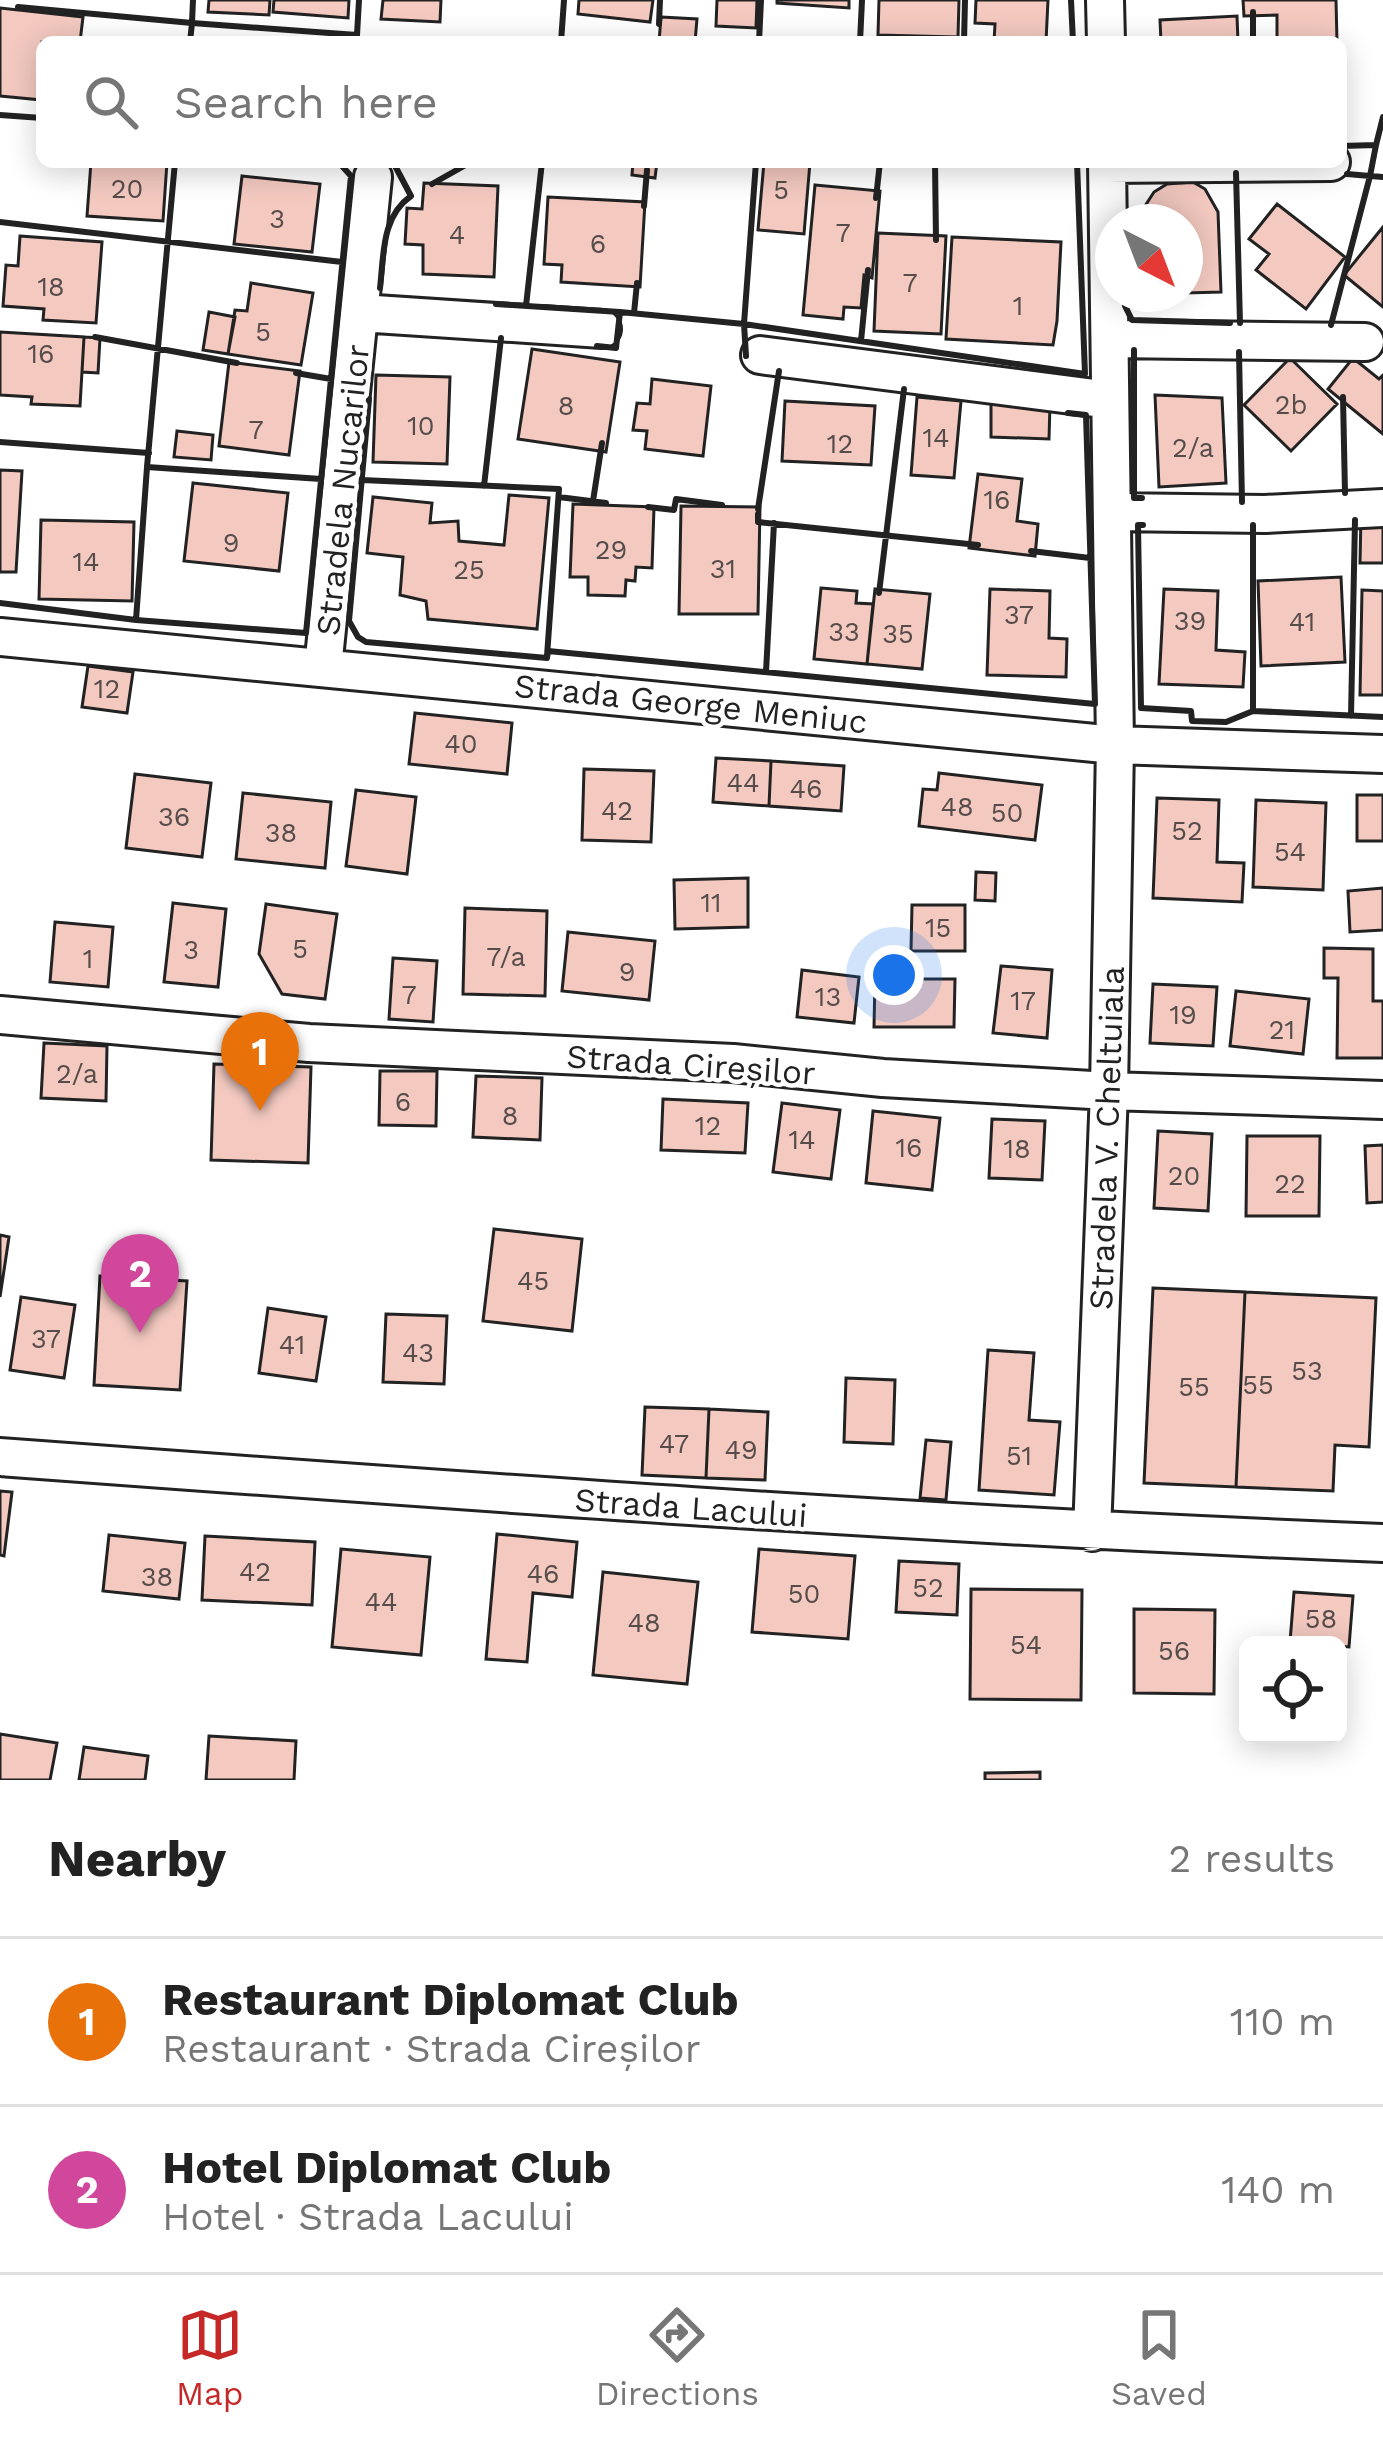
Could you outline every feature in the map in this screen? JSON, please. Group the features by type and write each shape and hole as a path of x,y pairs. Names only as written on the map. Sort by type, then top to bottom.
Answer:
{"street":[{"path":"1105,0 1106,36"},
{"name":"Stradela V. Cheltuiala","path":"1092,1532 1109,1091 1115,745 1107,168"},
{"name":"Stradela Nucarilor","path":"323,668 373,177"},
{"name":"Stradela Nucarilor","path":"360,313 602,329"},
{"path":"1110,339 1365,342"},
{"path":"760,355 1110,400"},
{"path":"1112,512 1265,514 1383,508"},
{"name":"Strada George Meniuc","path":"0,637 1115,745 1383,754"},
{"name":"Strada Cireșilor","path":"0,1015 309,1043 733,1063 883,1078 1109,1091 1383,1100"},
{"name":"Strada Lacului","path":"0,1457 700,1509 1383,1543"}],"building":[{"path":"209,0 270,0 269,15 208,12"},
{"path":"274,0 349,0 348,18 273,12"},
{"path":"383,0 441,0 440,22 381,19"},
{"path":"579,0 653,0 650,22 578,14"},
{"path":"717,0 757,0 756,28 716,26"},
{"path":"849,0 849,8 777,3"},
{"path":"879,0 959,0 958,36 878,35"},
{"path":"976,0 1048,0 1046,36 994,36 995,24 975,23"},
{"path":"1243,0 1336,0 1337,36 1277,36 1277,15 1244,16"},
{"path":"0,8 83,17 81,36 36,36 36,99 0,96"},
{"path":"1237,16 1238,36 1161,36 1160,20"},
{"path":"661,17 697,19 696,36 659,36"},
{"path":"91,168 167,168 163,221 87,216"},
{"path":"633,168 656,168 655,178 632,175"},
{"path":"763,168 810,168 804,234 758,230"},
{"path":"242,176 320,184 312,252 234,244"},
{"path":"1193,182 1205,189 1218,212 1221,292 1203,292 1203,204 1146,204 1167,184"},
{"path":"424,183 498,186 494,277 423,274 423,245 405,244 407,208 422,209"},
{"path":"815,185 880,191 872,278 864,275 861,308 844,307 843,319 803,315"},
{"path":"548,197 645,202 640,287 561,282 562,265 544,264"},
{"path":"1277,204 1345,257 1306,309 1256,270 1269,254 1249,239"},
{"path":"1383,227 1383,307 1344,275"},
{"path":"878,233 946,236 941,334 874,331"},
{"path":"20,236 102,242 96,323 43,320 44,309 3,306 6,265 18,266"},
{"path":"952,237 1061,242 1053,345 946,339"},
{"path":"251,283 313,293 301,365 228,354 235,310 247,311"},
{"path":"209,312 235,317 228,354 203,350"},
{"path":"0,332 84,337 80,406 31,404 32,397 0,395"},
{"path":"84,337 100,338 98,373 82,372"},
{"path":"532,349 620,362 606,452 518,439"},
{"path":"1290,358 1337,404 1291,451 1244,405"},
{"path":"1353,358 1379,379 1383,375 1383,434 1328,389"},
{"path":"229,362 300,371 289,455 219,446"},
{"path":"376,375 450,377 447,464 373,462"},
{"path":"652,379 711,386 703,456 645,449 647,431 633,430 637,403 650,404"},
{"path":"1155,395 1222,398 1226,483 1159,487"},
{"path":"917,397 961,401 954,478 911,475"},
{"path":"785,401 875,406 871,465 782,461"},
{"path":"991,402 1050,404 1049,439 991,437"},
{"path":"177,431 213,435 211,460 174,457"},
{"path":"0,470 22,471 16,572 0,572"},
{"path":"978,474 1022,479 1017,521 1038,524 1035,556 969,548"},
{"path":"193,483 288,493 279,571 184,561"},
{"path":"509,495 549,498 537,629 428,619 426,601 400,595 403,557 367,553 373,497 432,503 430,523 458,521 459,541 504,545"},
{"path":"573,504 654,507 652,568 636,567 635,581 626,580 625,596 588,595 588,577 570,577"},
{"path":"681,506 760,507 758,614 679,614"},
{"path":"1361,515 1383,515 1383,563 1360,563"},
{"path":"41,520 134,522 132,601 39,599"},
{"path":"1341,577 1345,662 1261,666 1258,581"},
{"path":"821,588 857,591 856,603 873,604 867,664 814,659"},
{"path":"875,589 930,594 922,669 867,664"},
{"path":"990,589 1050,591 1049,638 1067,639 1066,677 987,675"},
{"path":"1164,589 1218,591 1216,650 1245,652 1243,687 1159,684"},
{"path":"1362,590 1383,591 1383,695 1360,695"},
{"path":"88,666 133,672 127,713 82,707"},
{"path":"415,713 512,723 507,774 409,764"},
{"path":"716,758 771,761 769,806 713,802"},
{"path":"771,761 844,766 841,811 769,806"},
{"path":"584,769 654,771 651,842 582,840"},
{"path":"939,773 1042,785 1035,840 919,826 923,789 937,790"},
{"path":"135,774 211,783 202,857 126,848"},
{"path":"356,790 416,797 407,874 346,866"},
{"path":"243,793 331,802 325,868 236,859"},
{"path":"1357,795 1383,795 1383,841 1357,841"},
{"path":"1157,798 1219,800 1217,862 1244,863 1242,902 1153,898"},
{"path":"1256,800 1326,803 1323,890 1253,887"},
{"path":"976,872 996,873 995,901 975,900"},
{"path":"748,878 748,927 675,929 674,880"},
{"path":"1383,888 1383,930 1350,932 1348,891"},
{"path":"173,903 226,909 218,987 164,982"},
{"path":"266,904 337,914 325,999 282,994 259,954"},
{"path":"912,905 965,905 965,951 911,951"},
{"path":"465,908 547,911 545,996 463,994"},
{"path":"55,922 113,927 108,987 50,982"},
{"path":"568,932 655,941 649,1000 562,991"},
{"path":"1324,948 1373,949 1373,1001 1383,1001 1383,1058 1337,1058 1338,978 1324,978"},
{"path":"393,958 437,961 433,1022 389,1019"},
{"path":"1001,966 1052,970 1047,1038 993,1033"},
{"path":"802,970 859,977 854,1023 797,1017"},
{"path":"875,979 955,979 954,1027 874,1027"},
{"path":"1153,984 1217,987 1213,1046 1150,1043"},
{"path":"1236,991 1309,999 1303,1054 1230,1046"},
{"path":"44,1043 107,1046 106,1101 41,1098"},
{"path":"214,1064 311,1067 308,1163 211,1160"},
{"path":"380,1071 437,1071 436,1126 379,1125"},
{"path":"476,1076 542,1078 540,1140 473,1137"},
{"path":"663,1099 748,1103 745,1153 661,1150"},
{"path":"782,1103 840,1110 831,1179 773,1172"},
{"path":"873,1111 940,1118 932,1190 866,1183"},
{"path":"992,1119 1045,1121 1042,1180 989,1178"},
{"path":"1158,1131 1212,1134 1208,1211 1154,1208"},
{"path":"1247,1136 1320,1136 1319,1216 1246,1216"},
{"path":"1383,1145 1383,1202 1367,1203 1365,1146"},
{"path":"494,1229 582,1239 572,1331 483,1321"},
{"path":"0,1235 9,1237 0,1297"},
{"path":"100,1276 187,1281 180,1390 94,1385"},
{"path":"1153,1288 1245,1292 1236,1487 1144,1483"},
{"path":"1245,1292 1376,1298 1369,1447 1335,1445 1333,1491 1236,1487"},
{"path":"21,1297 75,1305 64,1378 10,1370"},
{"path":"268,1308 326,1317 316,1381 259,1373"},
{"path":"386,1314 447,1316 444,1384 383,1382"},
{"path":"988,1350 1034,1353 1029,1420 1060,1422 1054,1495 979,1490"},
{"path":"846,1378 895,1380 893,1444 844,1442"},
{"path":"645,1407 709,1409 706,1478 642,1475"},
{"path":"709,1409 768,1412 765,1480 706,1478"},
{"path":"926,1440 951,1442 946,1500 920,1498"},
{"path":"0,1491 12,1492 4,1556 0,1555"},
{"path":"497,1534 577,1542 572,1597 533,1593 527,1662 486,1659"},
{"path":"109,1535 185,1543 179,1599 103,1591"},
{"path":"205,1536 315,1542 312,1605 202,1600"},
{"path":"341,1549 430,1557 421,1655 332,1647"},
{"path":"759,1549 855,1556 848,1639 752,1632"},
{"path":"899,1561 959,1564 957,1615 896,1612"},
{"path":"603,1572 698,1582 687,1684 593,1675"},
{"path":"971,1589 1082,1590 1081,1700 970,1699"},
{"path":"1294,1592 1353,1596 1349,1647 1347,1636 1290,1636"},
{"path":"1134,1609 1215,1610 1214,1694 1134,1693"},
{"path":"0,1734 57,1743 50,1780 0,1780"},
{"path":"209,1736 296,1741 294,1780 206,1780"},
{"path":"84,1747 148,1756 145,1780 79,1780"},
{"path":"1040,1772 1040,1780 985,1780 985,1773"}],"wall":[{"path":"18,7 192,23 193,0"},
{"path":"191,36 192,23 357,35 359,0"},
{"path":"561,36 564,0"},
{"path":"659,24 660,0"},
{"path":"759,36 761,0"},
{"path":"860,36 862,0"},
{"path":"964,36 965,0"},
{"path":"1071,0 1073,36"},
{"path":"1253,12 1253,36"},
{"path":"0,115 36,118"},
{"path":"1376,145 1383,117"},
{"path":"1347,146 1376,145 1370,176 1347,174"},
{"path":"136,620 174,168"},
{"path":"0,603 136,620 306,633 351,176 344,168"},
{"path":"380,288 389,226 411,196 396,168"},
{"path":"432,184 460,168"},
{"path":"526,306 541,168"},
{"path":"620,312 744,324 756,168"},
{"path":"876,198 879,168"},
{"path":"935,168 936,240"},
{"path":"746,356 744,324 1085,374 1077,168"},
{"path":"644,206 647,170"},
{"path":"1236,173 1240,323"},
{"path":"1331,325 1370,176 1383,177"},
{"path":"0,222 342,262"},
{"path":"861,341 868,270"},
{"path":"634,313 637,283"},
{"path":"496,304 620,312 616,348 597,346"},
{"path":"1128,312 1132,320 1230,323"},
{"path":"95,337 237,363"},
{"path":"484,486 501,338"},
{"path":"1134,350 1134,498 1142,498"},
{"path":"1239,352 1242,502"},
{"path":"758,509 779,371"},
{"path":"296,373 331,379"},
{"path":"879,593 904,389"},
{"path":"1343,397 1345,493"},
{"path":"369,399 349,621 366,642 547,658 548,651 1095,704 1086,415 1068,413"},
{"path":"0,442 149,453"},
{"path":"593,501 602,443"},
{"path":"147,467 321,479"},
{"path":"362,480 559,489 547,656"},
{"path":"559,497 606,503"},
{"path":"648,507 674,510 676,499 722,505"},
{"path":"758,514 758,522 978,545"},
{"path":"1351,716 1355,520"},
{"path":"766,672 774,523"},
{"path":"1143,525 1138,525 1141,708 1191,711 1192,721 1226,722 1253,711 1383,717"},
{"path":"1253,525 1253,711"},
{"path":"1031,551 1090,558"}],"place":[{"name":"Restaurant Diplomat Club","path":"260,1111"},
{"name":"Hotel Diplomat Club","path":"140,1333"}]}
